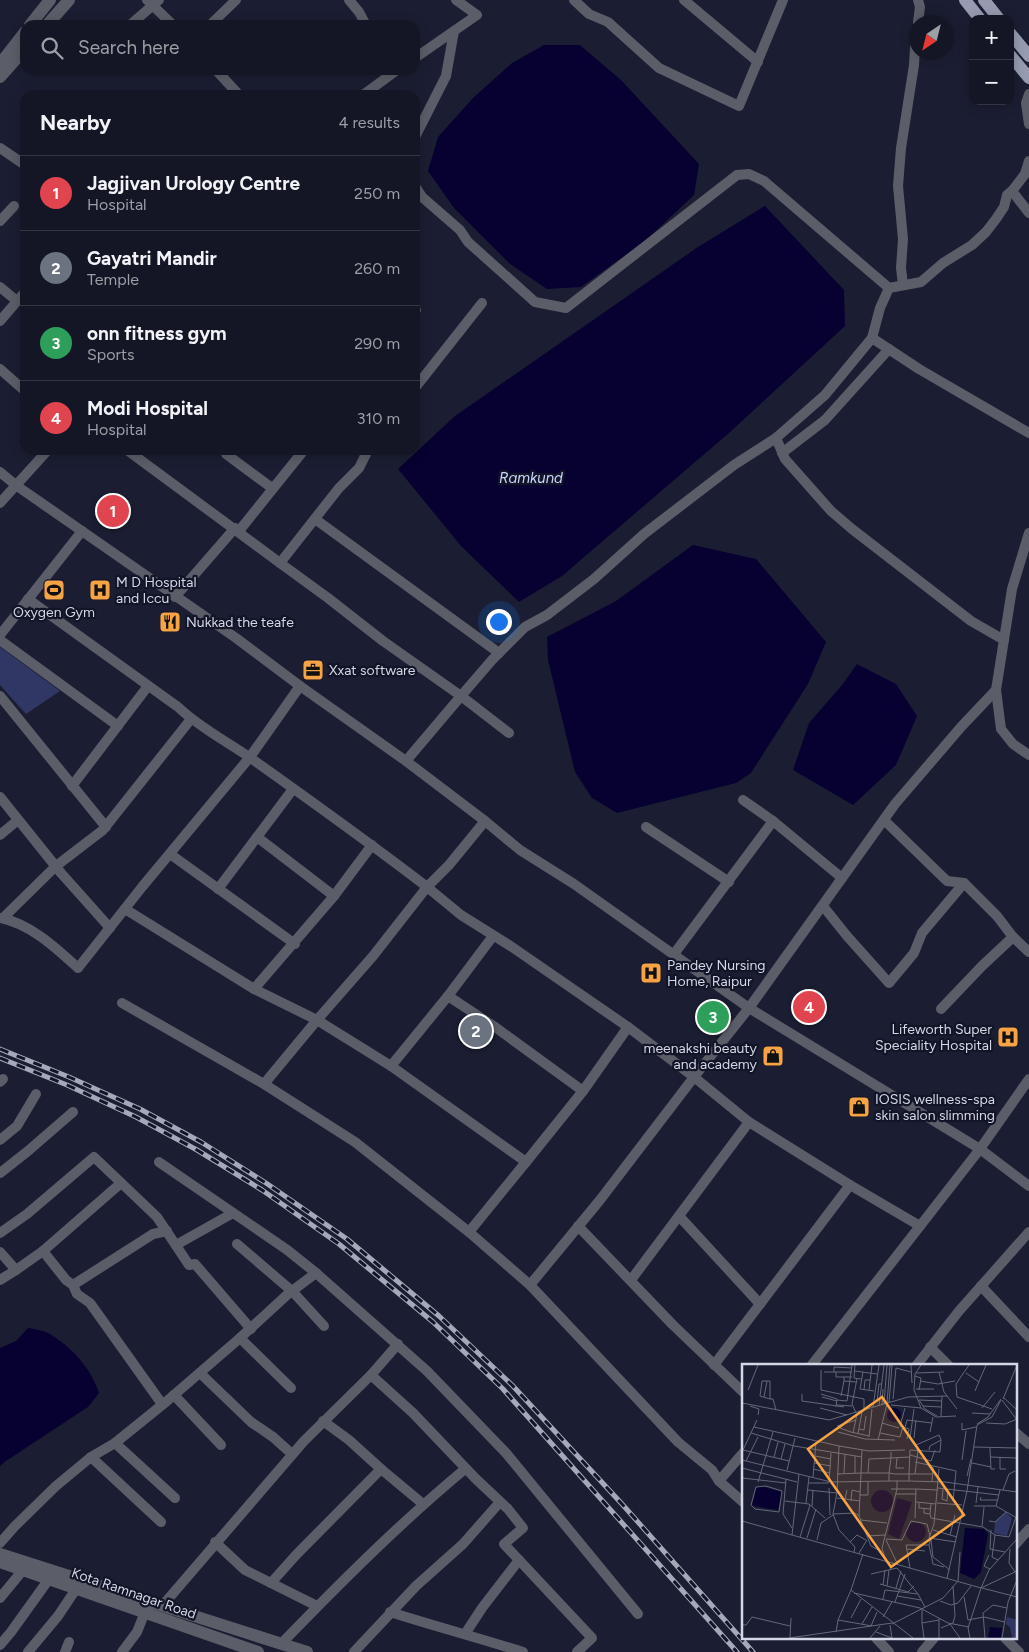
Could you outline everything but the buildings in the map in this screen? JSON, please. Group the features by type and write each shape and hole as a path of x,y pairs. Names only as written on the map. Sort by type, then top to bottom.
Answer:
{"main road":[{"path":"965,0 977,15"},
{"path":"984,0 996,15"},
{"path":"1014,38 1029,56"},
{"path":"1014,60 1029,78"}],"street":[{"path":"34,20 50,0"},
{"path":"51,20 68,0"},
{"path":"215,20 236,0"},
{"path":"349,0 363,20"},
{"path":"574,0 589,14 608,22 659,68 739,106 783,0"},
{"path":"684,0 758,62"},
{"path":"918,0 920,7 919,15"},
{"path":"420,55 477,14 460,1"},
{"path":"135,20 153,2 169,20"},
{"path":"420,128 446,76 454,31"},
{"path":"0,64 20,38"},
{"path":"0,77 20,55"},
{"path":"903,285 898,186 901,148 914,60"},
{"path":"221,75 234,90"},
{"path":"369,90 389,75"},
{"path":"1029,94 1026,103 1029,124"},
{"path":"0,148 20,162"},
{"path":"889,288 922,282 954,255 972,245 996,219 1004,207 1007,195 1024,174 1029,161"},
{"path":"420,194 460,230 468,242 535,302 566,308 737,175 749,174 764,181 889,288"},
{"path":"1012,191 1029,213"},
{"path":"0,221 14,206"},
{"path":"0,287 17,301"},
{"path":"406,761 524,626 547,615 594,579 644,534 734,465 776,438 825,395 872,338 880,308 889,288"},
{"path":"0,321 20,298"},
{"path":"420,382 482,303"},
{"path":"872,338 918,369 1029,433"},
{"path":"782,453 825,420 889,349"},
{"path":"0,369 20,385"},
{"path":"776,438 782,453 831,510 852,529 971,621 1004,640"},
{"path":"0,503 44,455"},
{"path":"138,455 383,641 461,696 509,733"},
{"path":"227,455 272,488"},
{"path":"175,597 237,530 300,455"},
{"path":"280,563 339,488 359,468 366,455"},
{"path":"0,472 17,486 236,638 406,761 520,850 574,884 749,1008 980,1149 1029,1186"},
{"path":"315,519 499,653"},
{"path":"0,635 82,531"},
{"path":"1029,532 1012,589 996,690 1002,729 1013,744 1029,755"},
{"path":"28,600 191,719 250,757 372,845 462,915 628,1028 750,1122 850,1185 920,1226"},
{"path":"0,640 118,726"},
{"path":"72,786 148,686"},
{"path":"191,719 106,827 56,866 2,918 15,922 47,940 78,968 250,757 300,686"},
{"path":"530,1285 749,1008 895,804 961,726 996,690"},
{"path":"0,696 106,827"},
{"path":"218,889 293,789"},
{"path":"0,797 110,928"},
{"path":"743,800 773,821 842,878"},
{"path":"0,835 18,820"},
{"path":"884,820 947,882 964,883 1029,952"},
{"path":"264,1084 372,956 427,887 449,865 485,821"},
{"path":"674,954 773,821"},
{"path":"646,827 729,882"},
{"path":"257,837 334,896"},
{"path":"254,989 295,944 372,845"},
{"path":"170,854 295,944"},
{"path":"823,906 889,983 914,953 922,933 964,883"},
{"path":"125,909 254,989 317,1020 391,1066 526,1162"},
{"path":"391,1066 448,996 493,936"},
{"path":"941,1009 982,966 1014,937"},
{"path":"448,996 495,1027 583,1091"},
{"path":"122,1003 264,1084 355,1142 470,1232 530,1285 678,1442 712,1470 719,1481 742,1501"},
{"path":"470,1232 583,1091 628,1028"},
{"path":"813,1364 980,1149 1029,1078"},
{"path":"0,1140 17,1126 36,1094"},
{"path":"0,1173 73,1112"},
{"path":"631,1280 750,1122"},
{"path":"0,1233 27,1214 94,1157 157,1217 189,1266 196,1264 251,1329"},
{"path":"159,1162 286,1249 427,1371 506,1453 638,1614"},
{"path":"0,1280 43,1251 121,1183"},
{"path":"714,1365 850,1185"},
{"path":"176,1246 233,1213"},
{"path":"679,1216 760,1304"},
{"path":"578,1226 742,1391"},
{"path":"73,1285 153,1234 167,1231"},
{"path":"917,1364 981,1286 1029,1232"},
{"path":"237,1244 293,1292 324,1326"},
{"path":"43,1251 66,1280 73,1285 77,1294 90,1302 162,1404"},
{"path":"0,1252 16,1270"},
{"path":"0,1543 56,1486 91,1457 114,1443 174,1395 251,1329 288,1294 316,1273"},
{"path":"981,1286 1029,1337"},
{"path":"240,1338 291,1388"},
{"path":"163,1605 292,1454 371,1375 398,1344"},
{"path":"930,1347 947,1364"},
{"path":"200,1373 251,1422 292,1454"},
{"path":"371,1375 413,1413 523,1528 504,1544 592,1638 577,1652"},
{"path":"174,1395 221,1445"},
{"path":"323,1422 349,1440 424,1504"},
{"path":"1016,1433 1029,1444"},
{"path":"114,1443 175,1498"},
{"path":"719,1481 742,1454"},
{"path":"91,1457 161,1522"},
{"path":"271,1583 380,1468"},
{"path":"281,1644 317,1606 424,1504 465,1469"},
{"path":"354,1652 416,1586 463,1544 500,1502"},
{"path":"1016,1542 1029,1529"},
{"path":"215,1542 246,1570 317,1606"},
{"path":"0,1554 147,1607 163,1605 307,1652"},
{"path":"465,1634 482,1608 519,1560"},
{"name":"Kota Ramnagar Road","path":"0,1562 76,1589 147,1607 243,1650 258,1652"},
{"path":"0,1598 24,1570"},
{"path":"0,1645 49,1579"},
{"path":"28,1652 58,1616 76,1589"},
{"path":"122,1652 137,1632 147,1607"},
{"path":"390,1612 450,1632 465,1634 523,1652"},
{"path":"878,1640 889,1652"},
{"path":"922,1652 932,1640"},
{"path":"1007,1640 1019,1652"},
{"path":"65,1652 69,1642"}],"shaded area":[{"path":"0,647 60,691 26,714 0,685"}],"water":[{"path":"544,45 580,45 621,80 699,164 694,195 646,240 581,287 547,289 510,264 454,208 428,171 438,137 473,98 512,63"},
{"name":"Ramkund","path":"765,206 844,290 845,326 729,433 562,576 519,602 461,546 398,469 413,455 420,455 420,449 455,416 698,247"},
{"path":"693,545 756,559 826,642 808,684 751,773 736,783 617,813 592,798 575,772 548,660 547,637 616,601"},
{"path":"857,664 896,684 917,716 896,765 853,805 793,770 809,723 842,685"},
{"path":"28,1328 48,1333 65,1344 85,1366 99,1393 88,1407 0,1466 0,1348 16,1341"}],"railway":[{"path":"0,1049 140,1109 201,1142 266,1183 347,1239 439,1316 512,1385 622,1504 742,1640"},
{"path":"0,1058 67,1085 136,1117 197,1150 262,1190 339,1244 433,1322 503,1389 737,1652"},
{"path":"742,1640 753,1652"}],"place":[{"name":"Jagjivan Urology Centre","path":"113,511"},
{"name":"Oxygen Gym","path":"54,590"},
{"name":"M D Hospital and Iccu","path":"100,590"},
{"name":"Nukkad the teafe","path":"170,622"},
{"name":"Xxat software","path":"313,670"},
{"name":"Pandey Nursing Home, Raipur","path":"651,973"},
{"name":"Modi Hospital","path":"809,1007"},
{"name":"onn fitness gym","path":"713,1017"},
{"name":"Gayatri Mandir","path":"476,1031"},
{"name":"Lifeworth Super Speciality Hospital","path":"1008,1037"},
{"name":"meenakshi beauty and academy","path":"773,1056"},
{"name":"IOSIS wellness-spa skin salon slimming","path":"859,1107"}]}
